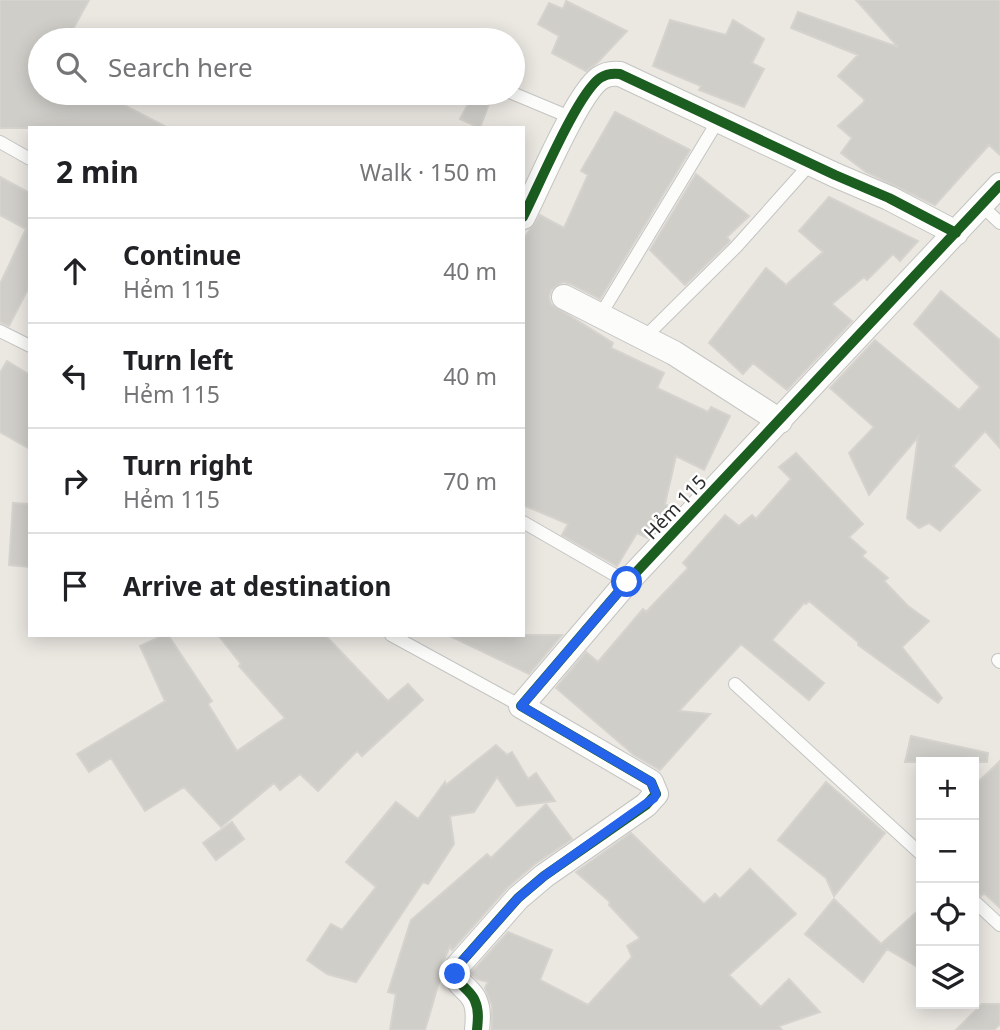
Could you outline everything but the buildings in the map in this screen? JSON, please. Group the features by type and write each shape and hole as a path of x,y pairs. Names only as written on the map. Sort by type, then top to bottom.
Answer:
{"street":[{"path":"525,213 572,118 594,83 611,73 620,74 890,198 956,233"},
{"name":"Hẻm 115","path":"521,706 627,582 1000,185"},
{"path":"564,297 674,353 780,421"},
{"path":"477,1030 476,1002 456,978 456,968 518,898 544,876 646,805 656,794 651,782 521,706"}],"lane":[{"path":"525,98 572,118"},
{"path":"601,314 719,120"},
{"path":"0,142 28,158"},
{"path":"644,338 736,247 811,163"},
{"path":"981,205 1000,223"},
{"path":"0,331 28,345"},
{"path":"525,523 627,582"},
{"path":"395,637 521,706"},
{"path":"735,684 916,849"},
{"path":"979,906 1000,925"}],"cycle path":[{"path":"525,213 580,102 600,78 620,74 889,198 956,233"},
{"path":"477,1030 476,1004 459,982 456,968 518,898 544,876 646,805 656,794 651,782 521,706 627,582 1000,185"}],"route":[{"path":"455,974 456,968 518,898 566,858 646,805 656,794 651,782 521,706 627,582"}]}
